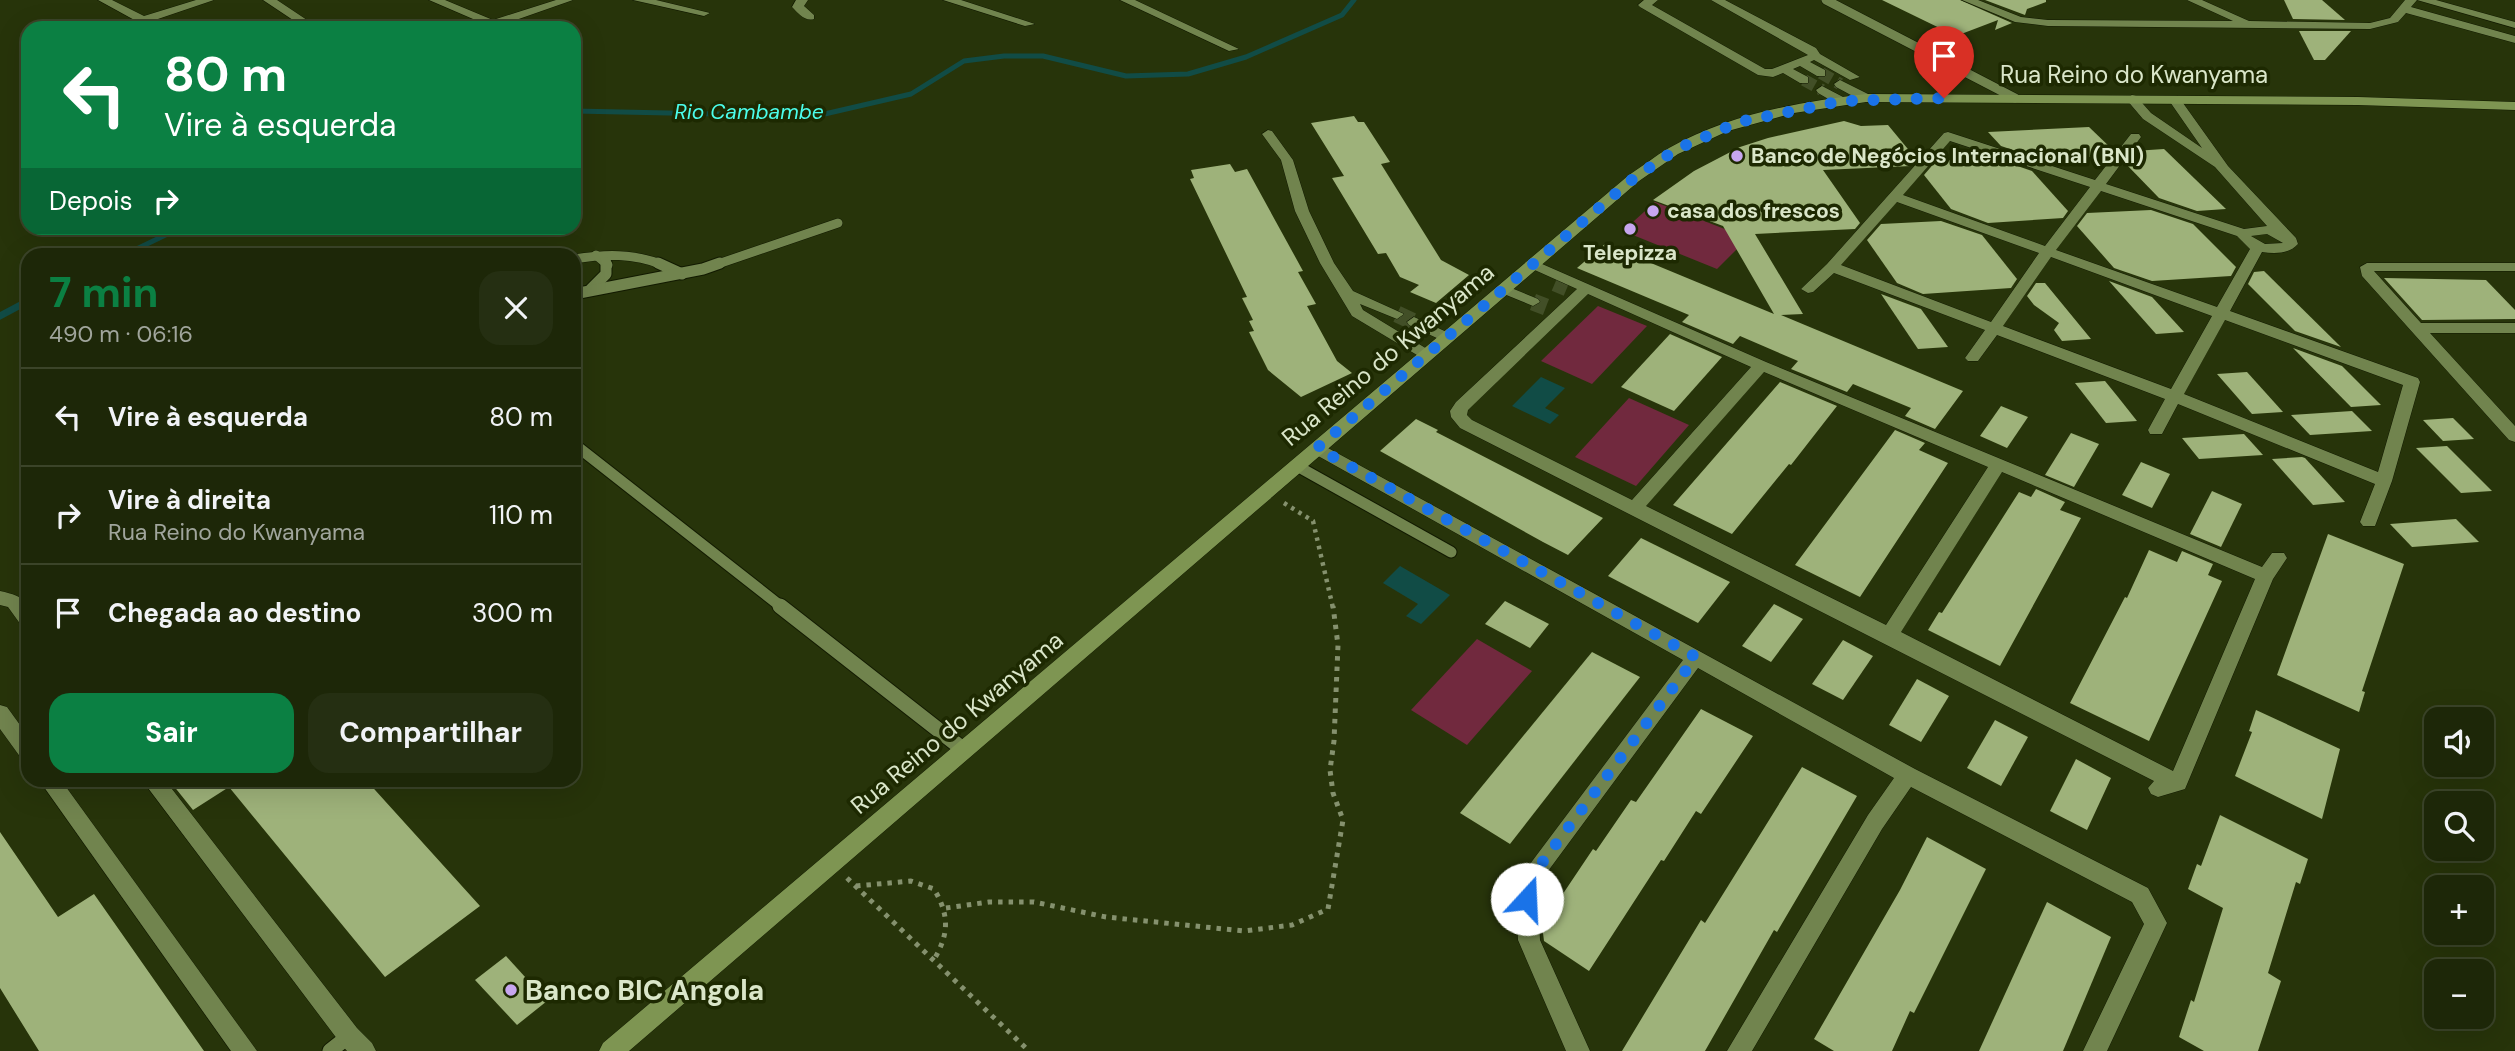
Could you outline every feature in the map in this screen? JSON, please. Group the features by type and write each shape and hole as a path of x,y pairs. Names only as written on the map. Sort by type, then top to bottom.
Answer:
{"street":[{"path":"104,0 143,20 208,0"},
{"path":"269,0 302,21"},
{"path":"435,0 486,21"},
{"path":"505,21 567,0"},
{"path":"639,0 704,13"},
{"path":"802,0 798,7 810,17"},
{"path":"949,0 1028,24"},
{"path":"1126,0 1233,49"},
{"path":"1652,0 1644,5 1759,71 1769,73 1815,57"},
{"path":"1717,0 1812,50 1815,57 1854,77"},
{"path":"1968,0 2019,20 2048,23 2252,25 2370,26 2394,20 2408,4 2514,39"},
{"path":"2193,0 2252,25"},
{"path":"2423,0 2515,26"},
{"path":"1801,62 1821,74"},
{"path":"1784,69 1804,80"},
{"path":"1822,90 1841,92"},
{"name":"Rua Reino do Kwanyama","path":"611,1051 1634,178 1677,149 1739,122 1841,92 1866,98 2358,101 2515,106"},
{"name":"Rua Reino do Kwanyama","path":"2358,101 2515,95"},
{"path":"2132,99 2147,116 2223,169"},
{"path":"2174,99 2264,223 2289,238 2291,244 2287,247 2258,247 2243,238 2243,233"},
{"path":"2147,116 2188,116"},
{"path":"1268,134 1287,160 1301,211 1327,263 1357,313 1427,355"},
{"path":"1808,289 1832,267 1948,136 2243,233 2264,223"},
{"path":"1973,358 2048,251 2135,137"},
{"path":"1896,197 2413,382 2369,522"},
{"path":"2156,430 2258,247"},
{"path":"1529,267 1572,288 2264,576"},
{"path":"1529,267 1572,288"},
{"path":"1832,267 2173,396 2384,481"},
{"path":"2515,267 2367,267 2367,273 2515,436"},
{"path":"1572,288 1546,307 1458,411 1459,417 1466,424 2178,783"},
{"path":"1504,289 1546,307"},
{"path":"1348,294 1397,314"},
{"path":"1414,322 1447,337"},
{"path":"2418,328 2515,328"},
{"path":"1634,509 1761,365"},
{"path":"1317,448 1908,775 2140,895 2156,923 2095,1051"},
{"path":"1889,635 1998,465"},
{"path":"2178,783 2264,576 2278,558"},
{"path":"0,598 14,601 21,610"},
{"path":"1578,1051 1529,940 1526,884 1696,657"},
{"path":"0,713 21,742"},
{"path":"1739,1051 1875,822 1908,775"},
{"path":"2158,788 2178,783"},
{"path":"54,787 245,1051"},
{"path":"157,787 357,1044"}],"lane":[{"path":"1826,0 2015,98"},
{"path":"581,292 682,274 838,223"},
{"path":"581,257 596,255 648,258 682,274"},
{"path":"591,290 606,274 608,265 596,255"},
{"path":"581,449 964,750"},
{"path":"1297,466 1451,552"},
{"path":"330,1051 357,1044"}],"path":[{"path":"946,908 989,902 1034,902 1106,917 1244,931 1292,925 1328,909 1343,820 1333,793 1330,770 1338,656 1332,602 1313,521 1264,493"},
{"path":"831,863 1029,1051"},
{"path":"855,886 911,881 934,889 946,908 946,941 933,961"}],"shaded area":[{"path":"1655,202 1748,238 1717,269 1623,231"},
{"path":"1598,306 1647,326 1592,384 1541,361"},
{"path":"1629,398 1689,425 1636,486 1575,457"},
{"path":"1477,639 1532,671 1467,745 1411,710"}],"water":[{"path":"1541,377 1565,388 1545,408 1559,415 1550,424 1512,406"},
{"path":"1400,566 1450,595 1421,624 1406,616 1418,604 1383,583"}],"building":[{"path":"1882,0 1960,0 2012,23 1995,30 1998,20 1956,36"},
{"path":"1985,0 2046,2 2027,9 2025,15"},
{"path":"2284,0 2322,0 2345,20 2293,19"},
{"path":"2299,31 2351,31 2325,60 2314,60"},
{"path":"1354,116 1358,122 1364,122 1390,162 1381,164 1441,260 1469,275 1436,303 1410,292 1419,285 1400,277 1386,253 1378,254 1332,178 1344,176 1311,123"},
{"path":"1844,121 1861,126 1888,125 1917,160 1911,166 1823,170 1860,223 1855,229 1755,234 1803,314 1781,315 1963,391 1935,429 1905,416 1911,408 1853,384 1847,392 1791,369 1798,361 1740,336 1733,344 1682,322 1689,315 1577,268 1605,244 1774,314 1723,226 1653,200 1694,171 1740,147"},
{"path":"2089,127 2114,151 2111,156 2040,159 2001,146 1988,132"},
{"path":"2164,149 2226,209 2197,211 2159,198 2125,163 2134,151"},
{"path":"1994,158 2032,171 2068,211 2063,218 1988,223 1951,209 1924,175 1936,161"},
{"path":"1230,164 1235,172 1247,169 1303,271 1298,272 1316,304 1307,306 1337,361 1352,373 1301,397 1268,370 1249,332 1254,331 1249,321 1253,320 1242,298 1247,297 1190,179 1194,178 1191,170"},
{"path":"2151,210 2193,224 2236,267 2231,276 2152,281 2114,268 2077,226 2087,213"},
{"path":"1941,221 1982,235 2017,279 2011,288 1923,294 1897,283 1867,240 1881,224"},
{"path":"2264,271 2341,347 2295,331 2248,284 2254,272"},
{"path":"2384,278 2486,280 2515,310 2515,319 2422,320"},
{"path":"2109,281 2152,297 2184,332 2156,334"},
{"path":"2036,283 2045,283 2091,339 2062,341 2054,330 2059,323 2034,305 2027,296"},
{"path":"1881,294 1921,309 1948,347 1918,349"},
{"path":"1670,334 1722,357 1674,411 1621,387"},
{"path":"2293,348 2342,366 2381,405 2351,407"},
{"path":"2247,372 2283,412 2252,414 2217,374"},
{"path":"2105,381 2137,421 2106,423 2075,383"},
{"path":"1780,382 1837,406 1732,534 1673,505"},
{"path":"2001,406 2028,417 2007,448 1980,436"},
{"path":"2352,411 2372,431 2310,435 2291,415"},
{"path":"2453,418 2474,439 2443,441 2423,420"},
{"path":"1416,419 1438,430 1436,432 1603,518 1568,555 1543,542 1380,451"},
{"path":"1895,430 1925,443 1919,450 1948,463 1860,597 1795,565"},
{"path":"2071,433 2099,444 2074,487 2045,475"},
{"path":"2244,434 2263,455 2199,459 2182,438"},
{"path":"2447,446 2492,491 2461,493 2416,448"},
{"path":"2302,457 2345,502 2313,505 2272,459"},
{"path":"2141,462 2170,474 2152,508 2122,495"},
{"path":"2036,489 2065,502 2060,510 2081,518 2000,666 1928,630 1939,612 1942,613 2019,492 2031,497"},
{"path":"2212,491 2242,504 2221,547 2190,534"},
{"path":"2456,519 2479,542 2412,547 2390,524"},
{"path":"2328,534 2404,564 2362,691 2365,692 2359,712 2277,675"},
{"path":"1641,538 1730,582 1698,623 1608,576"},
{"path":"2149,550 2177,562 2182,551 2213,564 2208,575 2222,581 2149,741 2070,703 2125,597 2127,598"},
{"path":"1505,601 1549,624 1530,648 1485,624"},
{"path":"1774,604 1803,619 1771,662 1742,646"},
{"path":"1843,640 1873,656 1843,700 1812,684"},
{"path":"1592,652 1640,677 1510,844 1460,813"},
{"path":"1917,679 1949,696 1921,742 1889,725"},
{"path":"1701,709 1753,736 1701,814 1696,811 1664,861 1661,860 1589,971 1544,941 1542,925 1593,849 1596,851 1631,800 1636,802"},
{"path":"2256,710 2340,749 2322,819 2235,776 2252,732 2249,731"},
{"path":"1995,720 2028,737 2001,786 1967,768"},
{"path":"2076,759 2111,778 2087,830 2050,811"},
{"path":"1802,767 1857,796 1777,932 1774,930 1705,1051 1622,1051 1701,920 1705,923"},
{"path":"175,787 229,787 193,810"},
{"path":"229,787 372,787 480,906 385,977"},
{"path":"2220,815 2308,859 2300,884 2296,882 2268,973 2281,981 2258,1051 2204,1051 2179,1037 2191,1000 2194,1002 2223,908 2188,889 2197,864 2201,866"},
{"path":"0,832 58,917 94,894 204,1051 39,1051 0,988"},
{"path":"1927,837 1986,869 1914,1013 1910,1011 1892,1051 1834,1051 1814,1039 1900,890"},
{"path":"2047,902 2111,937 2063,1051 1979,1051"},
{"name":"Banco BIC Angola","path":"506,956 547,1001 517,1025 475,980"}],"waterway":[{"name":"Rio Cambambe","path":"581,111 816,116 911,94 964,61 1004,56 1043,56 1126,76 1188,74 1246,57 1342,15 1354,0"},
{"name":"Rio Cambambe","path":"139,248 166,235"},
{"name":"Rio Cambambe","path":"0,316 21,305"}],"tunnel":[{"path":"1821,73 1840,84"},
{"path":"1804,80 1822,90"},
{"path":"1555,283 1567,288"},
{"path":"1533,302 1546,307"},
{"path":"1397,314 1414,322"}],"place":[{"name":"Banco de Negócios Internacional (BNI)","path":"1737,156"},
{"name":"casa dos frescos","path":"1653,211"},
{"name":"Telepizza","path":"1630,229"},
{"name":"Banco BIC Angola","path":"511,990"}],"route":[{"path":"1527,899 1526,884 1696,657 1317,448 1634,178 1677,149 1739,122 1820,104 1866,98 1944,98"}]}
